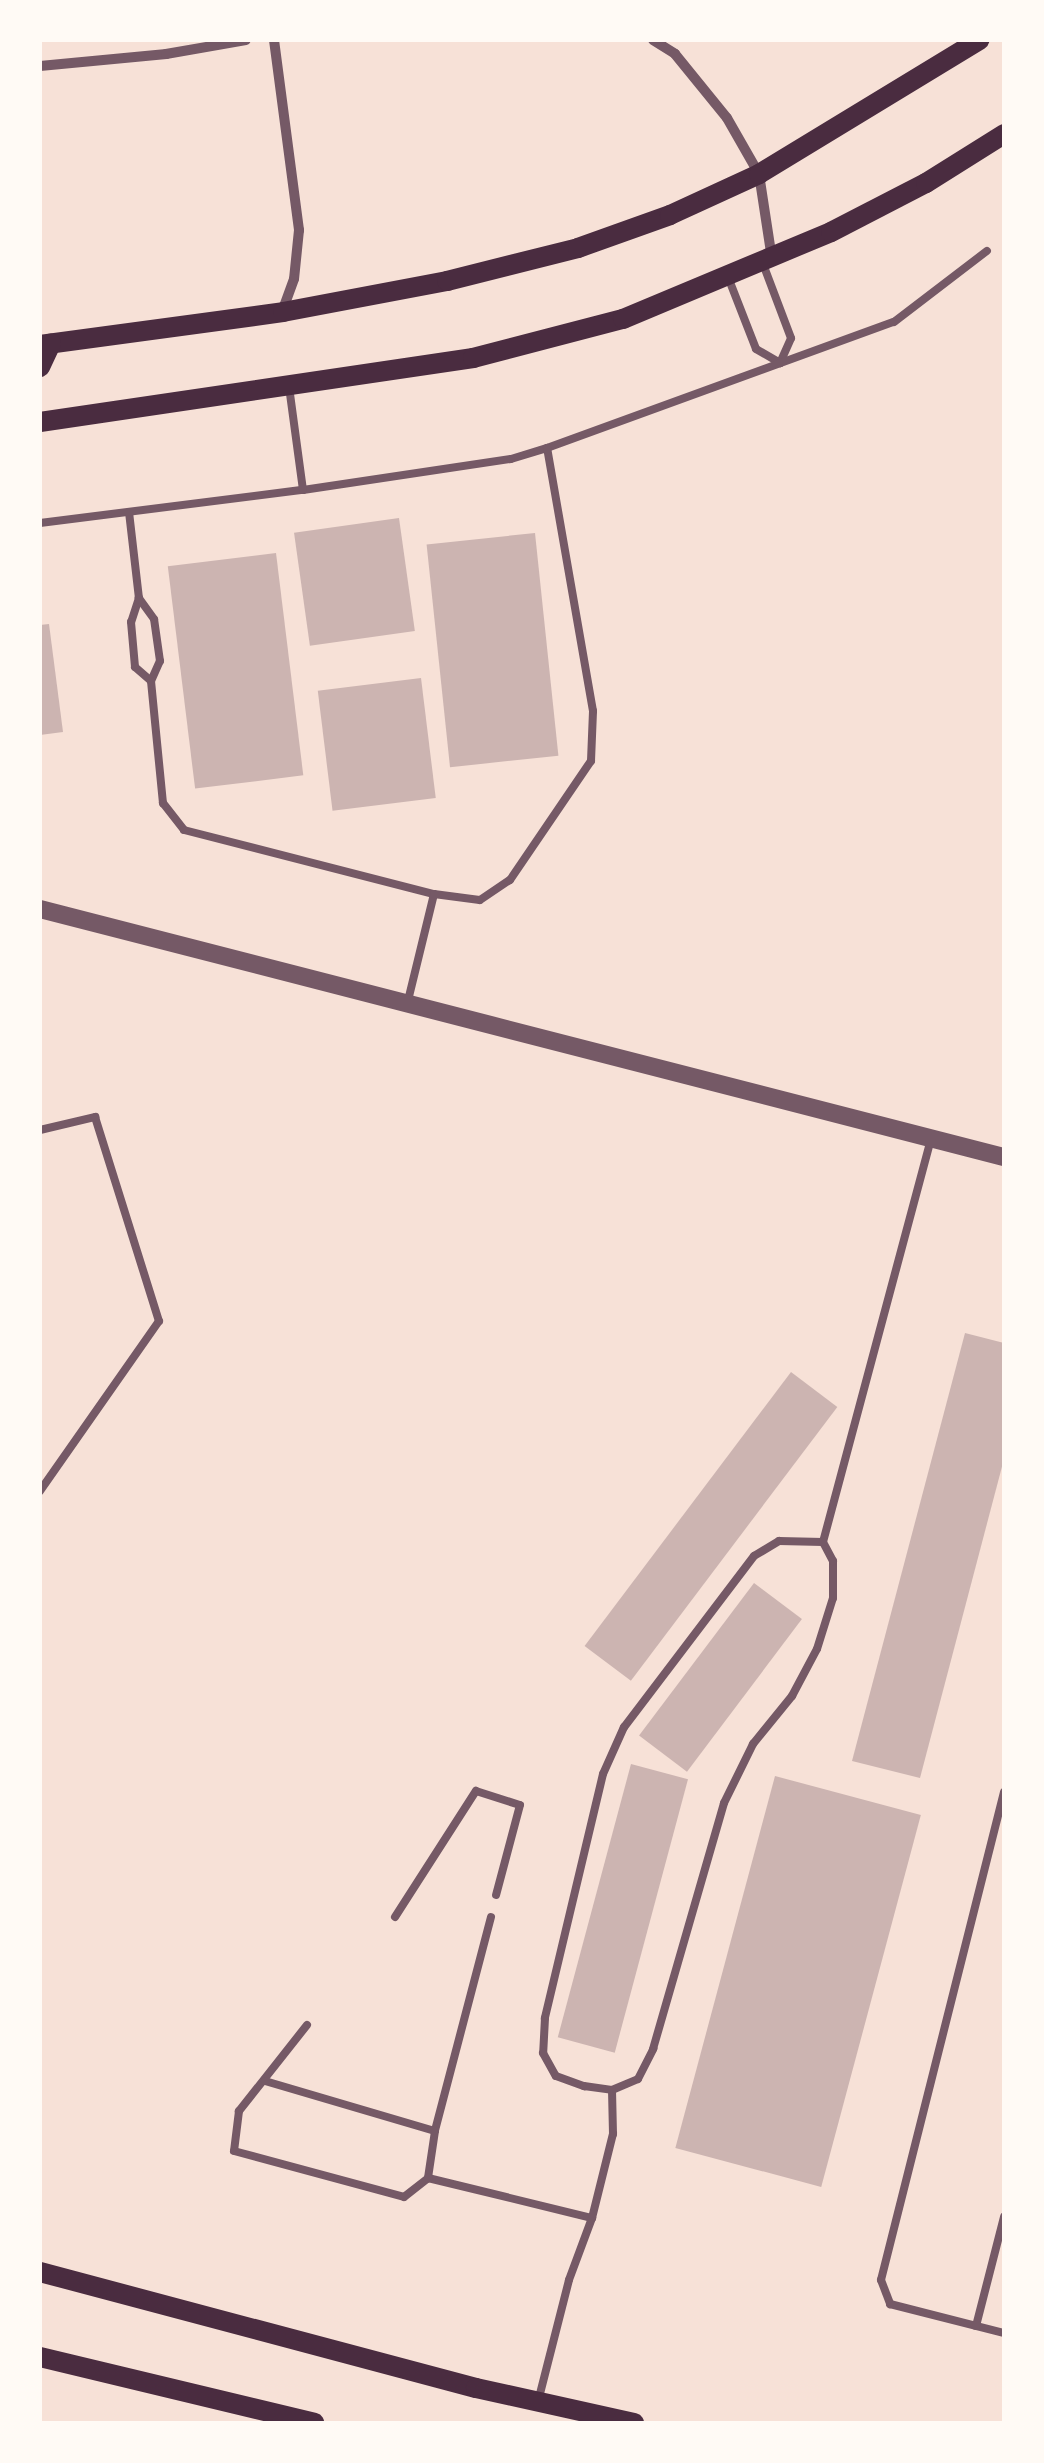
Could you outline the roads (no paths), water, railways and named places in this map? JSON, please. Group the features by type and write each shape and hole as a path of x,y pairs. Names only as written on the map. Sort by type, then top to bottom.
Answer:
{"main road":[{"path":"40,367 45,344 283,312 448,281 578,248 670,215 759,174 979,40"},
{"path":"40,422 474,358 623,320 767,262 926,183 1004,134"},
{"path":"40,2272 538,2402 634,2423"},
{"path":"40,2357 314,2423"}],"street":[{"path":"40,66 166,54 246,40"},
{"path":"274,40 300,230 294,279 283,312"},
{"path":"653,40 674,54 727,118 759,174 767,262"},
{"path":"40,910 1004,1156"}],"lane":[{"path":"40,523 512,459 894,322 987,251"},
{"path":"767,262 791,338 780,362"},
{"path":"728,277 756,349 780,362"},
{"path":"289,387 303,490"},
{"path":"138,598 154,619 160,661 151,681 164,803 184,830 434,894 480,900 510,880 591,762 593,711 547,448"},
{"path":"129,512 138,598 131,622 135,666 151,681"},
{"path":"408,1003 434,894"},
{"path":"40,1130 94,1116 159,1321 40,1491"},
{"path":"823,1542 779,1541 754,1556 624,1727 602,1774 545,2018 543,2053 556,2076 612,2090 638,2080 653,2049 724,1803 753,1744 792,1696 817,1649 833,1598 834,1562 823,1542 931,1138"},
{"path":"396,1917 476,1791 520,1805 496,1895"},
{"path":"1004,1792 881,2280 890,2304 1004,2333"},
{"path":"992,1840 1004,1843"},
{"path":"307,2025 239,2111 234,2150 404,2197 428,2178 435,2131 491,1917"},
{"path":"265,2081 435,2131"},
{"path":"538,2402 613,2134 612,2090"},
{"path":"428,2178 592,2218"},
{"path":"976,2326 1004,2217"}]}
